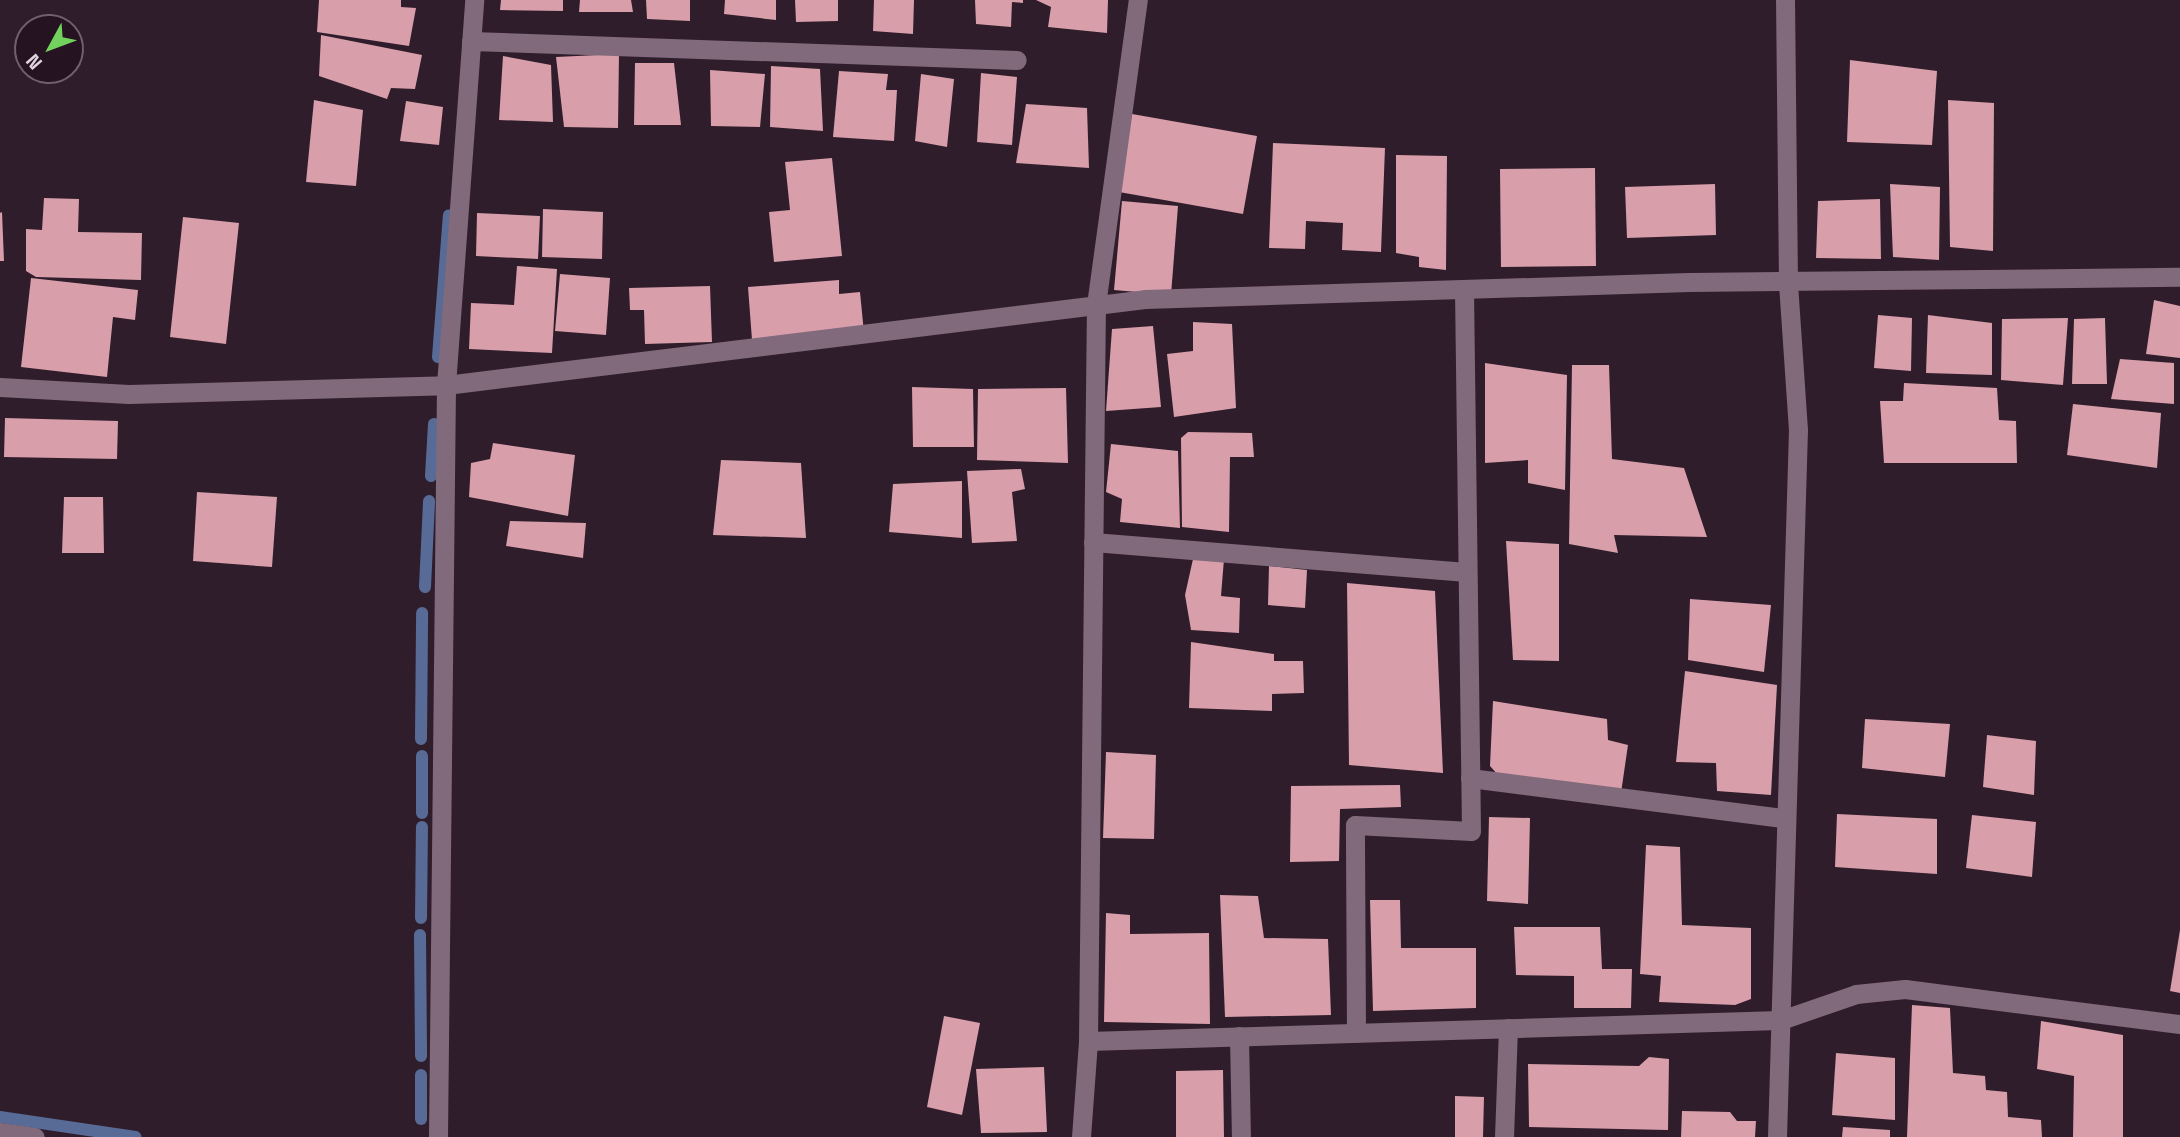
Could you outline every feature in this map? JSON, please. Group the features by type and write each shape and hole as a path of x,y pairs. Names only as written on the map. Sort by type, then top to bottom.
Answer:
{"street":[{"path":"438,1137 446,385 474,0"},
{"path":"1081,1137 1088,1041 1096,305 1138,0"},
{"path":"1777,1137 1784,818 1798,430 1788,284 1785,0"},
{"path":"471,41 1017,60"},
{"path":"0,387 129,394 446,385 1096,305 1464,289 2180,277"},
{"path":"1356,1033 1355,825 1471,831 1464,289"},
{"path":"1093,542 1467,572"},
{"path":"1470,778 1784,818"},
{"path":"1088,1041 1781,1020 1856,993 1905,989 2180,1024"},
{"path":"1504,1137 1508,1028"},
{"path":"1239,1036 1241,1137"},
{"path":"0,1132 35,1137"}],"building":[{"path":"319,0 401,0 401,7 416,8 409,46 317,32"},
{"path":"501,0 563,0 563,11 500,10"},
{"path":"580,0 631,0 633,12 579,12"},
{"path":"646,0 690,0 690,21 647,19"},
{"path":"725,0 776,0 776,20 724,14"},
{"path":"795,0 838,0 838,21 796,22"},
{"path":"874,0 914,0 913,34 873,31"},
{"path":"975,0 1023,0 1023,3 1012,2 1011,27 976,24"},
{"path":"1036,0 1108,0 1107,33 1048,27 1051,7"},
{"path":"321,35 422,55 415,89 391,88 387,99 319,76"},
{"path":"619,54 618,128 564,127 556,57"},
{"path":"503,56 551,65 553,122 499,120"},
{"path":"1850,60 1937,71 1932,145 1847,142"},
{"path":"635,63 674,63 681,125 634,125"},
{"path":"771,66 820,69 823,131 770,127"},
{"path":"710,70 765,74 760,127 711,126"},
{"path":"839,71 888,74 886,90 897,90 894,141 833,137"},
{"path":"981,73 1017,77 1012,145 977,142"},
{"path":"921,74 954,79 947,147 915,141"},
{"path":"314,100 363,110 356,186 306,182"},
{"path":"1948,100 1994,103 1993,251 1950,247"},
{"path":"406,101 443,107 439,145 400,141"},
{"path":"1026,104 1087,108 1089,168 1016,163"},
{"path":"1132,114 1257,136 1243,214 1119,192"},
{"path":"1273,143 1385,148 1381,252 1342,250 1343,223 1306,221 1305,249 1269,248"},
{"path":"1396,155 1447,156 1446,270 1419,267 1419,257 1396,253"},
{"path":"832,158 842,256 774,262 769,212 790,210 785,162"},
{"path":"1595,168 1596,266 1501,267 1500,169"},
{"path":"1715,184 1716,235 1627,238 1625,187"},
{"path":"1890,184 1940,187 1939,260 1893,257"},
{"path":"44,198 79,199 78,232 142,233 141,280 36,277 26,271 26,229 42,230"},
{"path":"1880,199 1881,259 1816,258 1818,201"},
{"path":"1122,201 1178,206 1171,295 1114,290"},
{"path":"543,209 603,212 602,259 542,257"},
{"path":"2,212 4,261 0,261 0,213"},
{"path":"477,213 540,216 538,259 476,256"},
{"path":"183,217 239,223 226,344 170,337"},
{"path":"517,266 557,269 552,353 469,349 471,303 514,305"},
{"path":"560,274 610,278 606,335 555,331"},
{"path":"31,278 138,290 135,320 113,317 107,377 21,367"},
{"path":"839,280 839,294 860,292 864,333 752,340 748,287"},
{"path":"710,286 712,342 645,344 644,310 630,310 629,288"},
{"path":"2154,300 2180,306 2180,358 2146,354"},
{"path":"1878,315 1912,318 1911,371 1874,368"},
{"path":"1928,315 1992,323 1992,375 1926,373"},
{"path":"2068,318 2063,385 2001,380 2002,319"},
{"path":"2105,318 2107,384 2072,384 2074,319"},
{"path":"1193,322 1232,324 1236,408 1174,417 1167,354 1193,351"},
{"path":"1153,326 1161,407 1106,411 1112,329"},
{"path":"2120,359 2174,363 2174,404 2111,399"},
{"path":"1485,363 1567,375 1565,490 1528,483 1528,460 1485,463"},
{"path":"1572,365 1609,365 1612,459 1684,468 1707,537 1614,535 1618,553 1569,544"},
{"path":"1904,383 1997,388 1999,420 2016,421 2017,463 1884,463 1880,401 1903,401"},
{"path":"912,387 973,389 974,447 913,447"},
{"path":"1066,388 1068,463 977,460 978,389"},
{"path":"2073,404 2161,413 2157,468 2067,455"},
{"path":"5,418 118,421 117,459 4,457"},
{"path":"1188,432 1252,433 1254,457 1230,457 1229,532 1182,527 1181,438"},
{"path":"493,443 575,455 568,516 469,497 471,463 490,459"},
{"path":"1111,444 1178,451 1180,528 1120,522 1122,499 1106,492"},
{"path":"721,460 801,463 806,538 713,535"},
{"path":"1021,469 1025,489 1012,492 1017,541 972,543 967,471"},
{"path":"962,481 962,538 889,532 893,484"},
{"path":"197,492 277,497 272,567 193,561"},
{"path":"64,497 103,497 104,553 62,553"},
{"path":"510,521 586,523 583,558 506,546"},
{"path":"1506,541 1559,544 1559,661 1513,660"},
{"path":"1193,559 1224,559 1221,596 1240,598 1239,633 1191,630 1185,595"},
{"path":"1269,566 1307,570 1305,608 1268,605"},
{"path":"1347,583 1435,591 1443,773 1349,765"},
{"path":"1690,599 1771,605 1764,672 1688,660"},
{"path":"1191,642 1274,654 1274,661 1303,661 1304,693 1272,694 1272,711 1189,708"},
{"path":"1685,671 1777,685 1771,795 1717,791 1716,763 1676,762"},
{"path":"1493,701 1607,719 1608,740 1628,745 1621,793 1498,775 1490,766"},
{"path":"1865,719 1950,724 1945,777 1862,768"},
{"path":"1987,735 2036,741 2034,795 1983,787"},
{"path":"1106,752 1156,755 1154,839 1103,838"},
{"path":"1400,785 1401,807 1340,809 1339,861 1290,862 1291,786"},
{"path":"1837,814 1937,819 1937,874 1835,867"},
{"path":"1972,815 2036,822 2032,877 1966,868"},
{"path":"1489,817 1530,818 1528,904 1487,901"},
{"path":"1646,845 1680,847 1682,925 1751,928 1751,999 1735,1005 1659,1002 1661,976 1640,974"},
{"path":"1220,895 1258,896 1264,938 1328,939 1331,1015 1225,1017"},
{"path":"1370,900 1400,900 1401,948 1476,948 1476,1008 1373,1011"},
{"path":"1106,913 1130,915 1130,934 1209,933 1210,1024 1104,1022"},
{"path":"1514,927 1600,927 1602,969 1632,969 1631,1008 1574,1008 1574,976 1516,975"},
{"path":"2180,930 2180,993 2170,991"},
{"path":"1912,1005 1950,1008 1953,1073 1985,1076 1986,1090 2007,1092 2008,1117 2041,1120 2042,1137 1907,1137"},
{"path":"944,1016 980,1023 962,1115 927,1107"},
{"path":"2041,1021 2123,1035 2123,1137 2073,1137 2074,1076 2037,1069"},
{"path":"1836,1053 1895,1058 1895,1120 1832,1115"},
{"path":"1649,1057 1669,1059 1668,1130 1529,1127 1528,1064 1639,1066"},
{"path":"1044,1067 1047,1132 981,1133 976,1069"},
{"path":"1223,1070 1224,1137 1176,1137 1176,1071"},
{"path":"1455,1096 1484,1097 1483,1137 1455,1137"},
{"path":"1682,1111 1730,1112 1737,1121 1756,1121 1755,1137 1681,1137"},
{"path":"1843,1127 1890,1130 1890,1137 1842,1137"}],"waterway":[{"path":"438,357 449,215"},
{"path":"431,476 434,424"},
{"path":"425,587 429,501"},
{"path":"421,739 422,613"},
{"path":"422,756 422,813"},
{"path":"421,918 422,827"},
{"path":"420,935 421,1056"},
{"path":"421,1075 421,1119"},
{"path":"0,1117 136,1137"}]}
